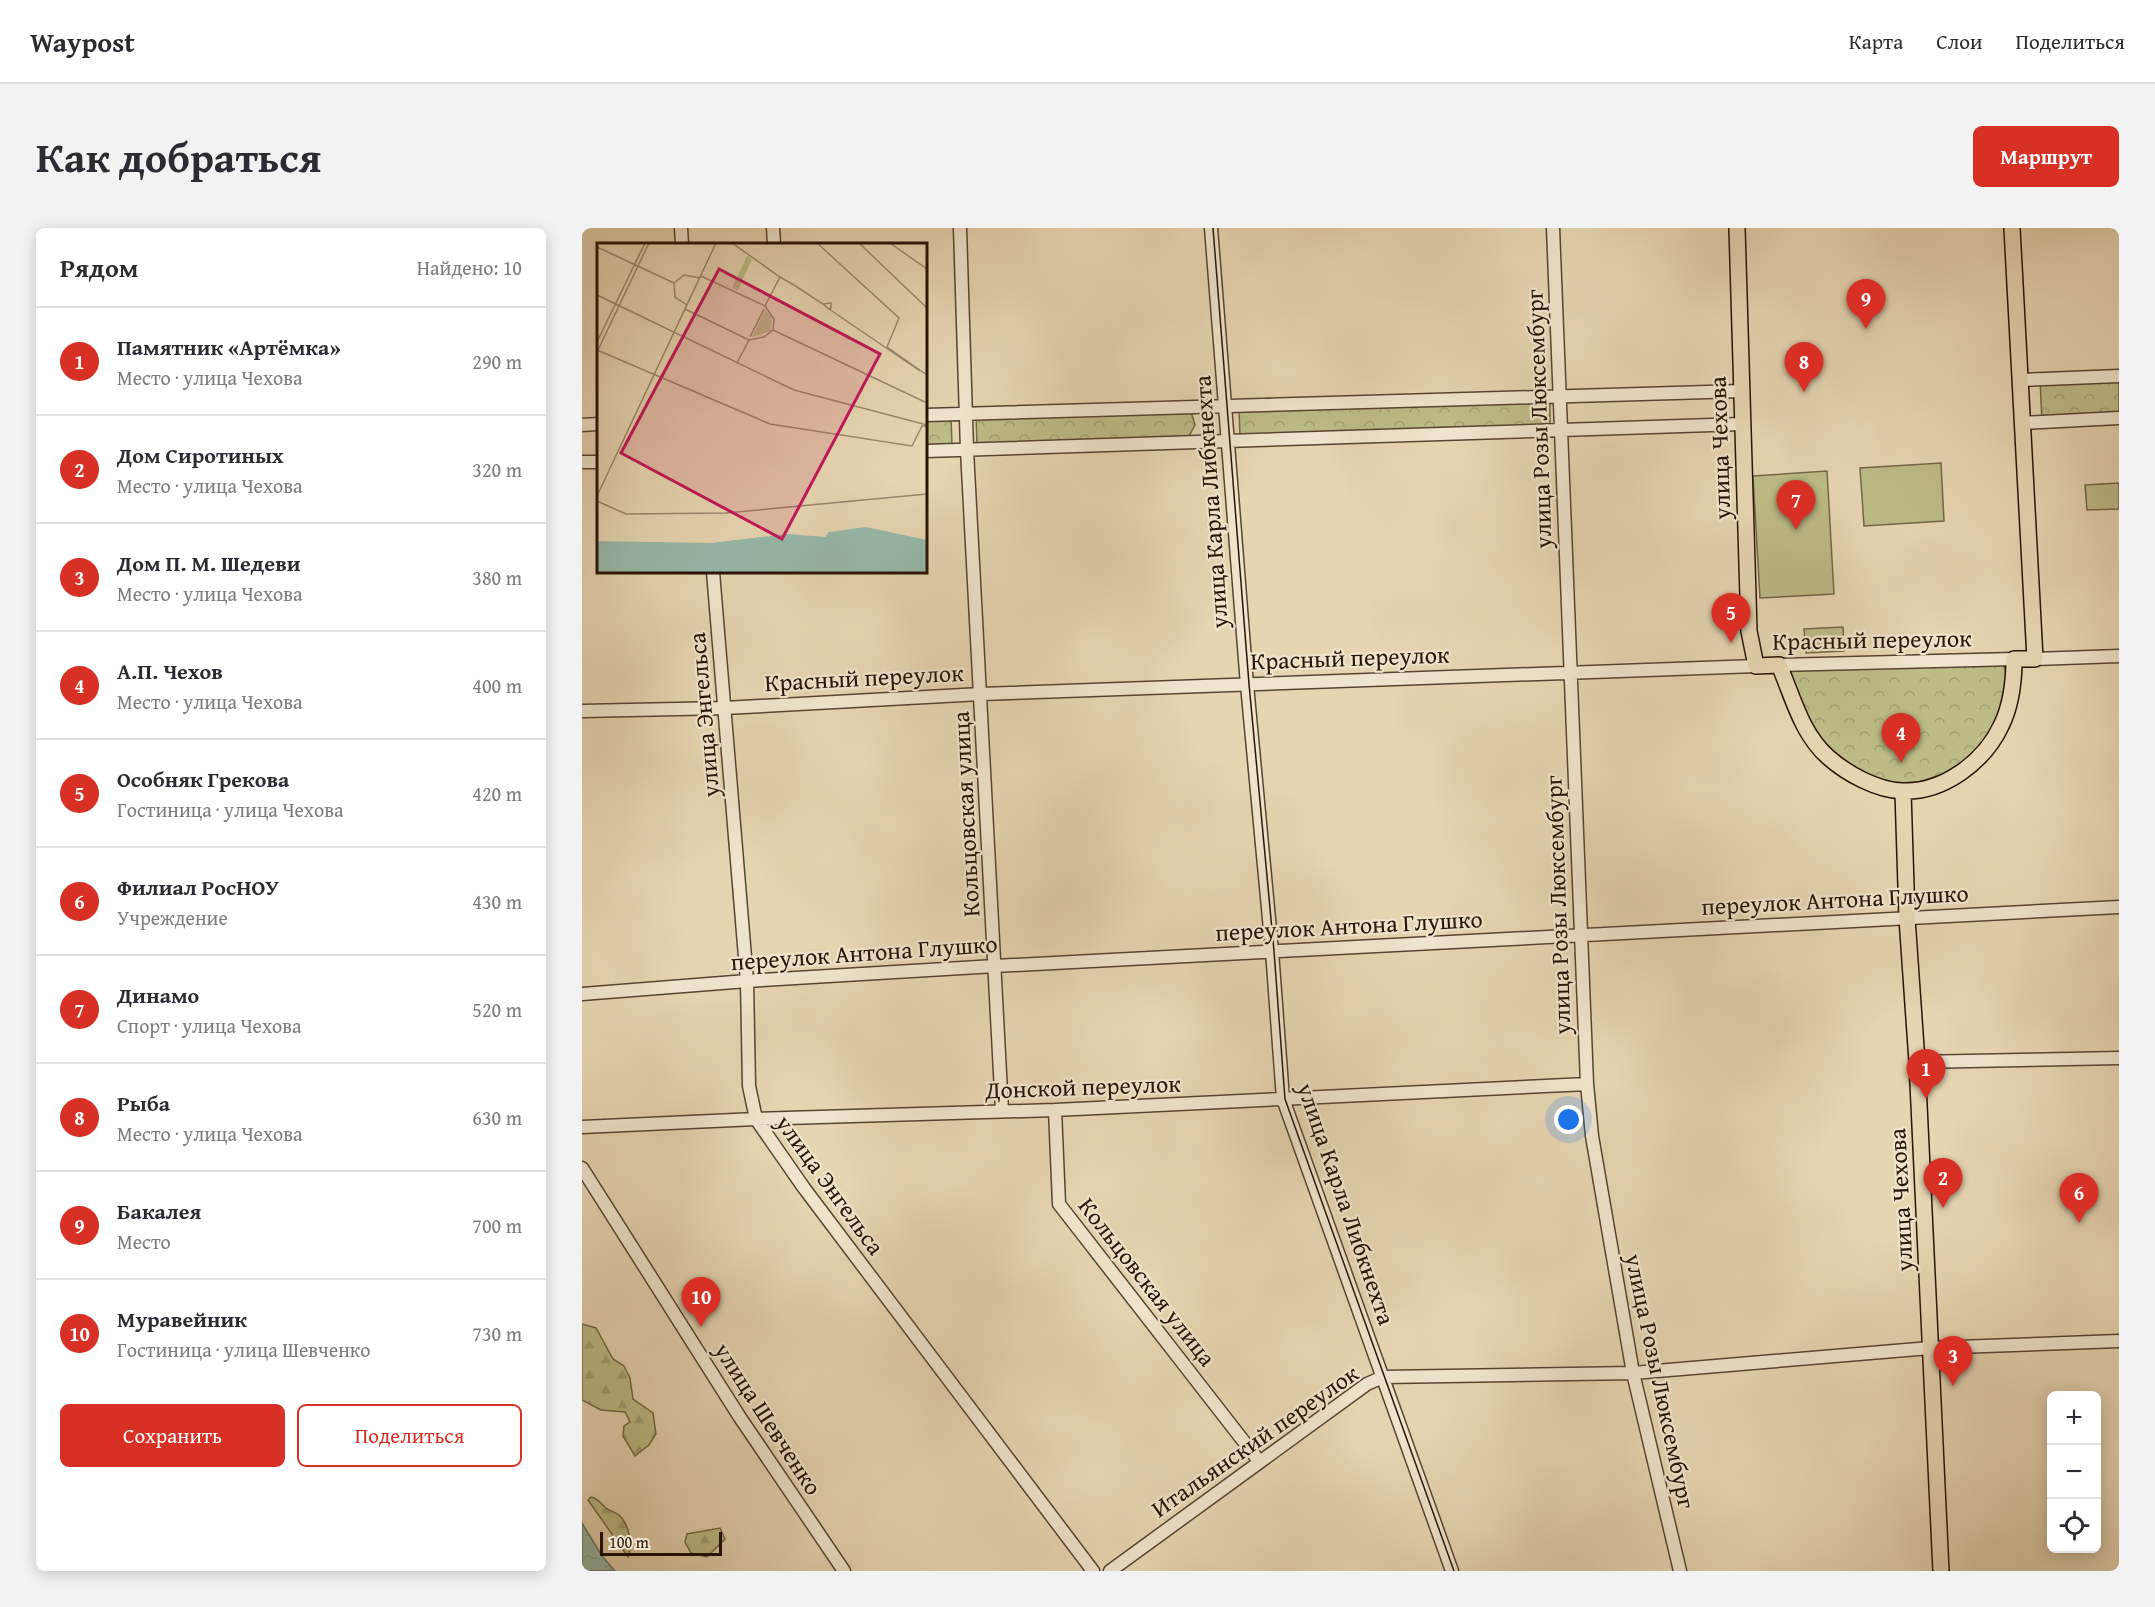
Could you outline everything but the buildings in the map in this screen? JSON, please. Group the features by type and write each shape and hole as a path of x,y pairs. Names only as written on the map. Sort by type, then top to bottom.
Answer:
{"main road":[{"name":"улица Чехова","path":"1737,228 1749,631 1756,666"},
{"path":"2012,228 2035,658"},
{"name":"Красный переулок","path":"2014,659 2035,658"},
{"path":"1779,665 1796,710 1816,744 1827,757 1856,776 1883,788 1903,792 1936,785 1952,778 1981,756 1992,742 2008,709 2013,683 2014,659"},
{"name":"Красный переулок","path":"1756,666 1779,665"},
{"name":"улица Чехова","path":"1903,792 1907,918 1917,1062 1941,1571"}],"street":[{"path":"681,228 682,243"},
{"path":"773,228 774,243"},
{"name":"Кольцовская улица","path":"960,228 967,450 1002,1111"},
{"name":"улица Карла Либкнехта","path":"1210,228 1246,685 1272,951 1283,1099 1452,1571"},
{"name":"улица Розы Люксембург","path":"1552,228 1587,1084 1592,1136 1633,1373 1680,1571"},
{"path":"2020,380 2119,376"},
{"path":"927,415 1741,391"},
{"path":"2022,423 2119,418"},
{"path":"582,425 597,424"},
{"path":"927,451 1742,424"},
{"name":"улица Энгельса","path":"713,573 747,981 749,1086 756,1119 804,1188 1093,1571"},
{"name":"Красный переулок","path":"2035,658 2119,656"},
{"name":"Красный переулок","path":"1779,665 2014,659"},
{"name":"Красный переулок","path":"582,711 725,708 981,694 1756,666"},
{"name":"переулок Антона Глушко","path":"582,994 994,966 2119,907"},
{"path":"1917,1062 2119,1058"},
{"name":"Донской переулок","path":"582,1127 1055,1110 1587,1084"},
{"name":"Кольцовская улица","path":"1055,1110 1059,1204 1260,1461"},
{"name":"улица Шевченко","path":"582,1168 739,1416 844,1571"},
{"name":"Итальянский переулок","path":"1110,1571 1367,1384 1383,1377 1633,1373 1930,1348 2119,1341"}],"green space":[{"path":"2119,376 2119,418 2042,422 2040,379"},
{"path":"1550,399 1550,428 1240,437 1239,409"},
{"path":"1188,411 1195,425 1188,438 977,446 976,415"},
{"path":"951,416 952,447 927,448 927,417"},
{"path":"1941,463 1944,521 1864,526 1860,468"},
{"path":"1827,471 1834,594 1760,598 1753,476"},
{"path":"2119,483 2119,509 2087,510 2085,485"},
{"path":"1843,627 1844,651 1806,653 1804,629"},
{"path":"2004,665 2007,678 2000,714 1981,747 1943,774 1919,782 1900,783 1884,782 1856,773 1820,745 1789,674 1795,670"},
{"path":"582,1324 596,1328 613,1359 624,1366 630,1378 633,1399 653,1413 656,1434 649,1445 635,1456 623,1436 624,1426 630,1422 625,1412 601,1410 582,1400"},
{"path":"591,1497 622,1519 629,1535 628,1557 588,1500"},
{"path":"720,1528 725,1539 707,1557 691,1553 685,1542 687,1534"}],"water":[{"path":"582,1523 602,1556 615,1571 582,1571"}],"tram line":[{"path":"1213,228 1285,1099 1454,1571"}],"place":[{"name":"Бакалея","path":"1866,329"},
{"name":"Рыба","path":"1804,392"},
{"name":"Динамо","path":"1796,530"},
{"name":"Особняк Грекова","path":"1731,643"},
{"name":"А.П. Чехов","path":"1901,763"},
{"name":"Памятник «Артёмка»","path":"1926,1099"},
{"name":"Дом Сиротиных","path":"1943,1208"},
{"name":"Филиал РосНОУ","path":"2079,1223"},
{"name":"Муравейник","path":"701,1327"},
{"name":"Дом П. М. Шедеви","path":"1953,1386"}]}
